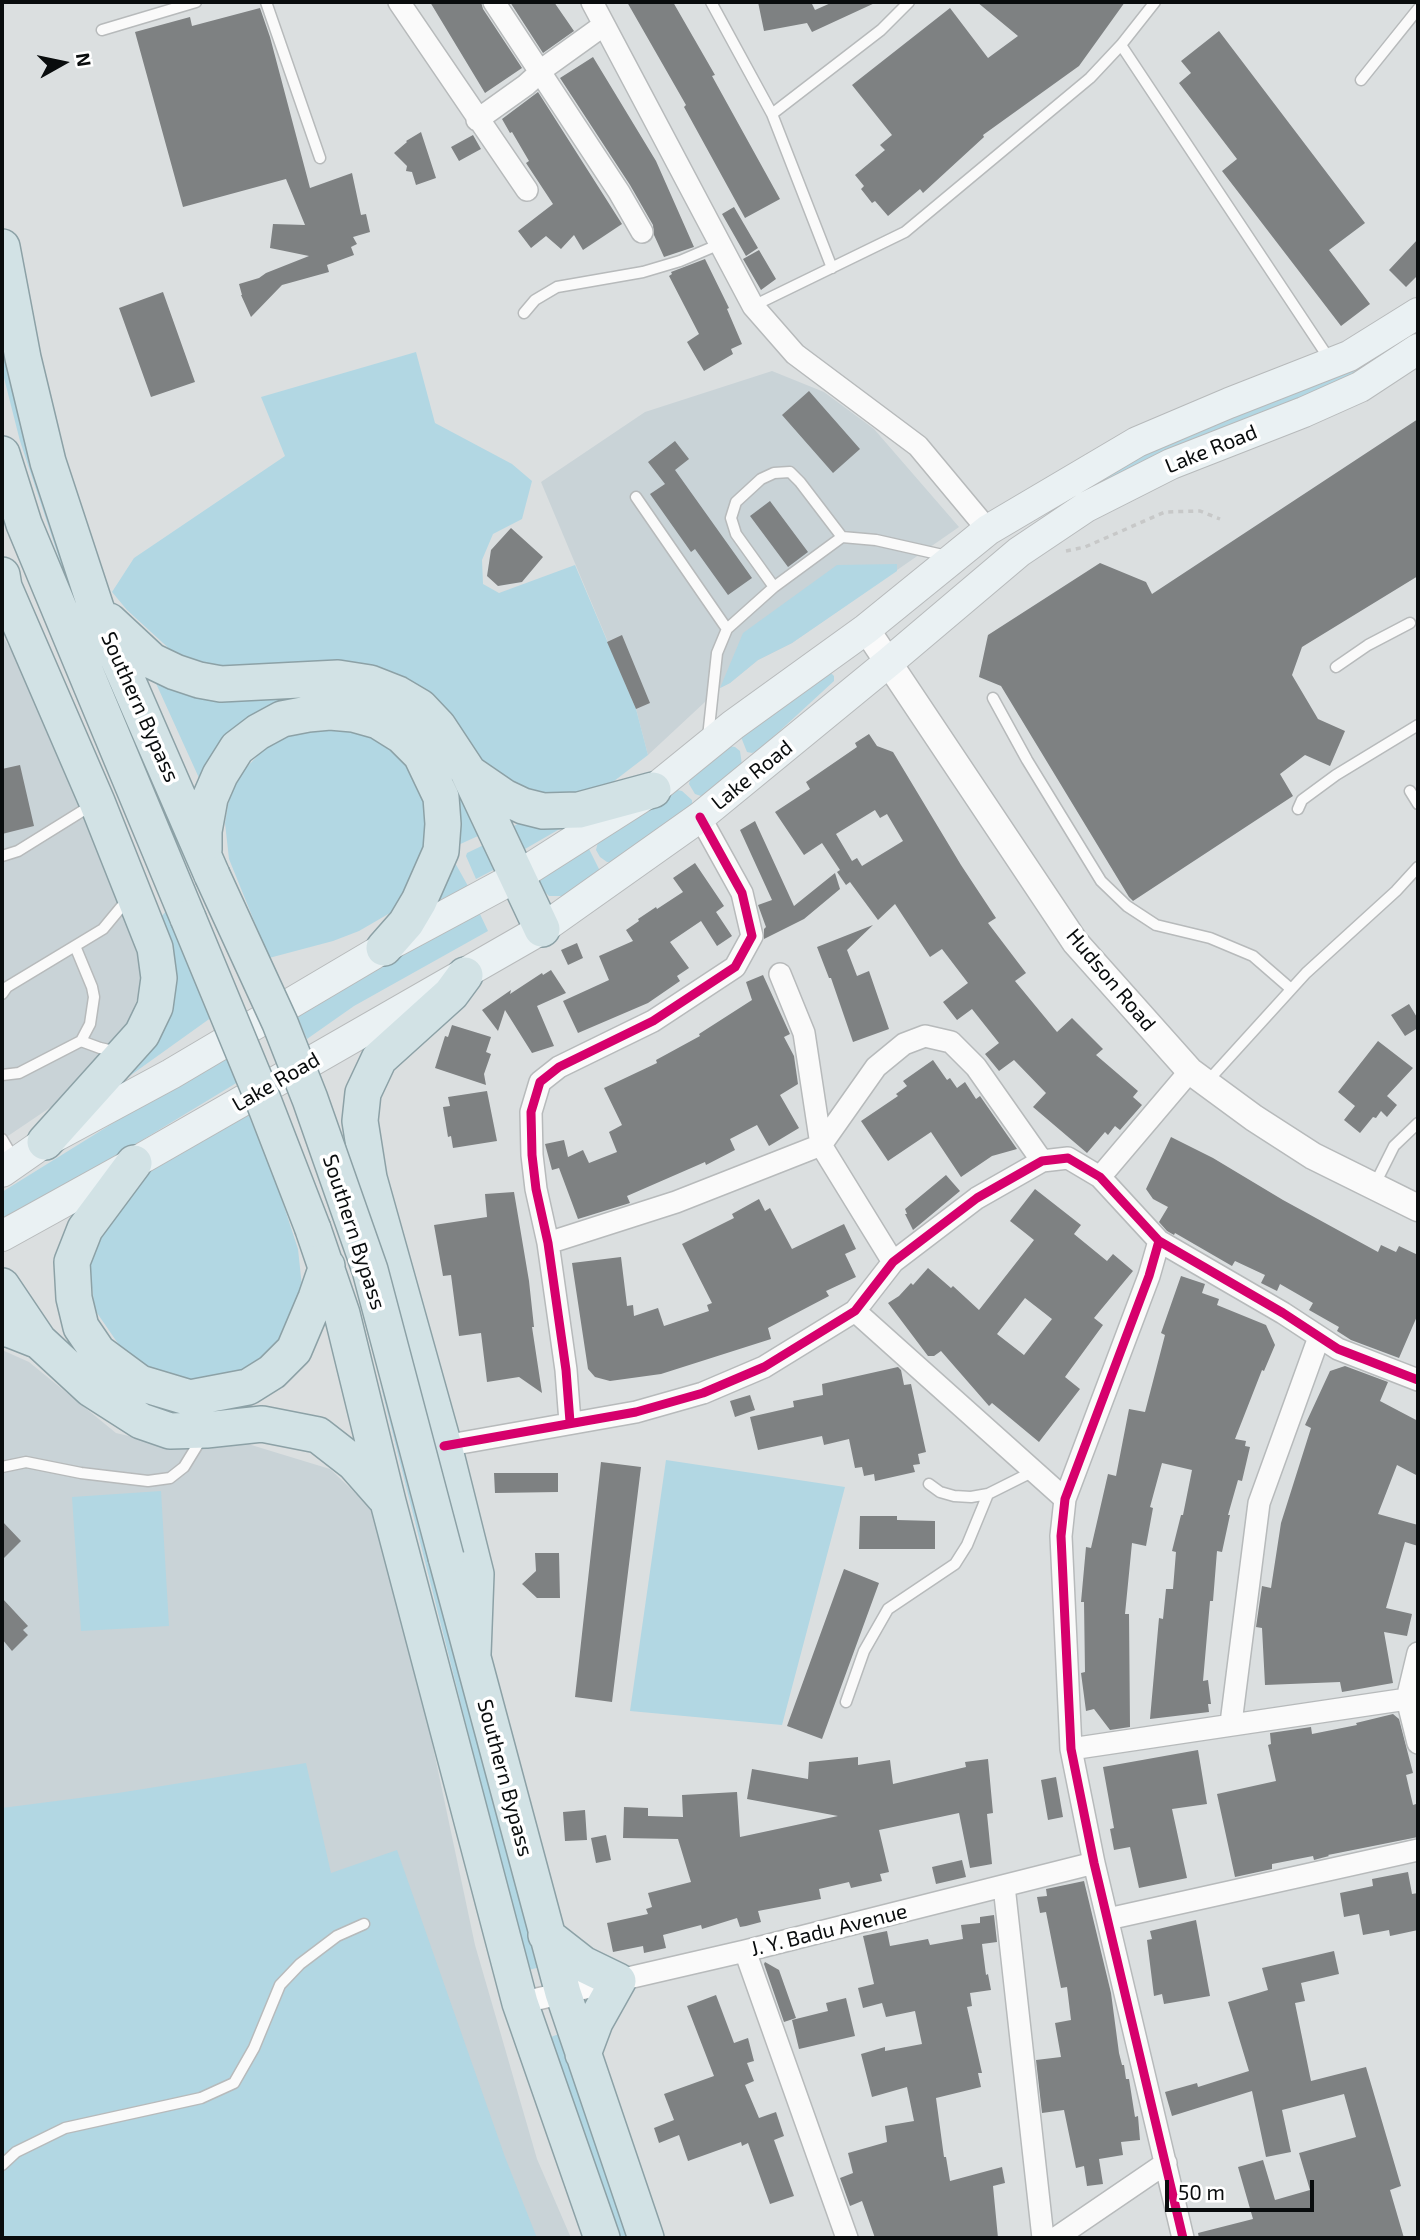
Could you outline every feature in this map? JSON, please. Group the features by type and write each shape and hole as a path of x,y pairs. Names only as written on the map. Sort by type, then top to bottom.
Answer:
{"highway":[{"name":"Southern Bypass","path":"2,247 23,358 48,462 96,608 285,1036 370,1270 546,1935 583,2054 646,2238"},
{"name":"Southern Bypass","path":"2,454 24,524 260,1092 327,1266 342,1314 388,1502 520,2003 602,2238"},
{"path":"2,575 4,587 97,802 155,948 159,978 155,1007 142,1034 45,1142"},
{"path":"96,608 152,661 199,680 221,684 338,678 370,683 398,694 420,707 438,726 469,773 542,929"},
{"path":"208,864 204,831 210,798 220,775 237,748 282,719 308,714 353,714 378,721 402,736 421,755 441,797 443,824 441,851 419,901 406,923 384,948"},
{"path":"469,773 504,797 543,811 579,810 653,790"},
{"path":"465,975 451,993 379,1059 363,1093 360,1121 369,1178 444,1446 476,1574 473,1654"},
{"path":"134,1163 85,1229 72,1262 74,1298 81,1327 98,1352 140,1383 190,1398 248,1387 272,1372 294,1350 327,1266"},
{"path":"2,1286 39,1341 91,1390 141,1421 170,1431 262,1424 318,1435 354,1462 388,1502"},
{"path":"2,1328 39,1341"},
{"path":"546,1935 583,1964 618,1981 595,2022 583,2054"}],"main road":[{"name":"Lake Road","path":"6,1158 45,1142 172,1074 384,948 518,876 653,790 733,725 866,629 988,530 1137,442 1349,356 1418,313"},
{"name":"Lake Road","path":"2,1236 542,929 700,817 1019,552 1086,507 1171,464 1360,387 1418,349"}],"street":[{"path":"400,2 477,120 527,190"},
{"path":"494,2 542,71 642,232"},
{"path":"592,2 753,306 795,354 918,446 988,530"},
{"path":"477,120 604,24"},
{"name":"Hudson Road","path":"866,629 1075,942 1198,1077 1313,1156 1418,1208"},
{"path":"570,1422 566,1370 548,1243 536,1189 531,1112 540,1082 559,1067 653,1021 735,967 752,936 741,893 700,817"},
{"path":"780,974 804,1033 821,1145 893,1262"},
{"path":"548,1243 676,1202 821,1145 876,1067 904,1044 925,1036 951,1042 976,1067 1042,1161"},
{"path":"1100,1177 1198,1077"},
{"path":"444,1446 636,1412 703,1393 764,1367 855,1311 893,1262 977,1198 1042,1161 1068,1158 1100,1177 1159,1241 1338,1349 1418,1380"},
{"path":"1159,1241 1149,1276 1065,1499 1061,1536 1071,1749 1094,1863 1183,2238"},
{"path":"855,1311 1065,1499"},
{"path":"1231,1723 1259,1503 1319,1336"},
{"path":"1418,1653 1407,1699 1418,1743"},
{"path":"1071,1749 1231,1723 1407,1699"},
{"path":"1108,1919 1418,1850"},
{"name":"J. Y. Badu Avenue","path":"520,2003 745,1951 1094,1863"},
{"path":"1004,1886 1043,2238"},
{"path":"745,1951 847,2238"},
{"path":"1056,2238 1166,2163"}],"lane":[{"path":"102,30 196,2"},
{"path":"266,2 320,158"},
{"path":"711,2 772,114 832,268"},
{"path":"772,114 881,30 909,2"},
{"path":"753,306 905,232 1090,78 1121,45 1155,2"},
{"path":"1361,80 1418,9"},
{"path":"1121,45 1332,363"},
{"path":"524,313 535,300 557,287 643,272 680,261 720,244"},
{"path":"774,587 736,534 731,518 736,502 761,479 774,472 790,472 842,537"},
{"path":"636,497 727,629"},
{"path":"707,746 717,653 727,629 774,587 842,537 876,540 953,558"},
{"path":"1336,667 1367,645 1410,623"},
{"path":"993,698 1040,782 1101,881 1110,890 1156,925 1210,937 1253,956 1292,989"},
{"path":"1298,809 1302,800 1336,775 1418,725"},
{"path":"1410,791 1418,804"},
{"path":"2,856 18,851 97,802"},
{"path":"1198,1077 1418,867"},
{"path":"2,994 7,988 103,929 133,892"},
{"path":"2,1075 19,1073 81,1041 90,1024 94,997 75,946"},
{"path":"81,1041 124,1052"},
{"path":"1374,1186 1394,1146 1418,1123"},
{"path":"2,1466 26,1462 81,1473 148,1481 170,1478 184,1467 206,1430"},
{"path":"929,1484 940,1492 971,1497 988,1494 1034,1471"},
{"path":"846,1702 864,1651 888,1609 955,1564 967,1545 988,1494"},
{"path":"2,2165 16,2152 65,2128 201,2098 234,2082 254,2048 280,1984 300,1964 337,1936 364,1924"}],"path":[{"path":"1058,553 1085,547 1166,512 1200,511 1220,519"}],"shaded area":[{"path":"1418,321 1418,332 1343,379 1062,508 1060,502 1134,458"},
{"path":"2,324 93,646 74,603 20,441 2,370"},
{"path":"416,352 435,423 512,464 532,481 522,519 493,534 482,560 483,584 499,593 575,565 636,709 648,755 605,788 555,798 504,783 475,753 456,724 206,669 175,654 127,610 112,592 134,558 285,456 261,397"},
{"path":"772,371 824,392 874,429 959,527 792,643 758,660 720,688 648,755 636,709 541,482 645,412"},
{"path":"897,564 897,571 792,643 758,660 720,688 743,633 837,565"},
{"path":"2,635 114,827 141,936 144,981 124,1033 79,1088 2,1140"},
{"path":"149,668 313,694 427,735 489,831 456,846 450,788 321,703 204,789"},
{"path":"828,673 834,676 834,681 759,750 747,752 741,737"},
{"path":"316,726 370,734 399,754 421,783 432,836 404,901 390,913 359,931 333,941 269,958 229,859 225,823 228,805 242,772 267,746 282,736"},
{"path":"728,746 740,751 742,765 709,793 701,796 695,794 689,784 691,776"},
{"path":"673,789 682,791 692,800 686,811 615,862 607,862 600,857 596,850 598,842"},
{"path":"527,818 570,823 525,849 509,829"},
{"path":"490,842 505,864 476,879 467,853"},
{"path":"588,847 601,873 564,896 549,896 539,881 542,874"},
{"path":"454,861 468,886 438,901"},
{"path":"167,910 212,1017 103,1095 127,1065 161,917"},
{"path":"479,912 488,931 354,1006 307,1039 294,1009"},
{"path":"226,1053 238,1082 7,1222 2,1220 2,1192"},
{"path":"247,1111 278,1188 298,1249 303,1296 276,1347 237,1373 183,1381 130,1361 95,1310 89,1264 94,1243 142,1173"},
{"path":"2,1350 29,1362 116,1433 175,1447 248,1444 330,1469 385,1521 475,1945 537,2159 571,2238 2,2238"},
{"path":"379,1379 424,1531 541,1967 528,1970"},
{"path":"666,1460 845,1487 782,1725 630,1711"},
{"path":"161,1491 169,1626 81,1631 72,1497"},
{"path":"306,1763 331,1873 397,1850 505,2157 537,2238 2,2238 2,1808 118,1793"},
{"path":"564,2032 650,2238 620,2238 597,2179 551,2037"}],"building":[{"path":"430,2 481,2 522,68 485,93"},
{"path":"510,2 554,2 574,31 543,53"},
{"path":"627,2 673,2 780,199 745,218 684,107 686,105"},
{"path":"758,2 811,2 815,10 833,2 877,2 812,32 807,23 764,31"},
{"path":"977,2 1125,2 1079,66 983,135 984,137 923,193 920,189 888,216 875,201 872,203 861,189 864,186 855,175 885,150 880,145 892,135 852,85 950,8 988,58 1018,36"},
{"path":"260,8 310,188 352,173 361,215 366,214 370,232 353,237 357,244 351,247 354,255 327,265 329,272 282,285 251,317 239,284 309,256 270,248 273,224 305,225 286,179 183,207 135,32 190,17 192,26"},
{"path":"1219,31 1365,223 1329,250 1370,304 1341,326 1222,171 1237,159 1179,83 1191,73 1181,61"},
{"path":"593,57 656,161 694,247 664,257 654,235 653,225 630,185 560,78"},
{"path":"538,92 622,224 583,250 574,235 561,249 546,236 531,248 518,231 553,204 502,119"},
{"path":"421,132 436,178 416,185 412,172 406,171 407,166 394,153 406,141"},
{"path":"473,135 481,149 459,161 451,147"},
{"path":"734,207 758,248 746,256 722,214"},
{"path":"1418,239 1418,275 1406,287 1389,270"},
{"path":"759,250 776,279 761,290 743,259"},
{"path":"705,259 729,308 727,309 742,344 731,349 733,354 704,371 687,342 699,334 669,276 671,272"},
{"path":"163,292 195,382 151,397 119,308"},
{"path":"809,391 860,449 833,473 782,415"},
{"path":"1418,419 1418,576 1302,647 1292,675 1318,719 1345,731 1330,766 1305,755 1280,774 1293,796 1133,901 1001,686 979,677 988,635 1100,563 1146,582 1152,594"},
{"path":"675,441 689,459 675,470 752,578 728,595 695,549 691,552 650,494 665,484 648,462"},
{"path":"770,501 808,552 788,567 750,516"},
{"path":"511,528 543,557 522,582 498,586 487,576 491,550"},
{"path":"622,635 650,703 636,709 607,642"},
{"path":"869,734 877,746 893,752 996,918 988,923 1026,973 1015,981 1057,1032 1072,1018 1103,1049 1096,1055 1138,1091 1133,1097 1142,1105 1120,1130 1115,1126 1108,1135 1105,1132 1087,1153 1033,1107 1046,1093 1014,1060 999,1071 985,1054 999,1043 972,1009 957,1020 943,1002 968,983 942,949 930,957 895,904 878,920 850,882 846,885 837,872 840,870 822,843 804,855 775,812 810,789 806,782 857,747 855,743","holes":["875,810 880,818 887,814 903,841 862,866 857,858 852,861 836,834"]},
{"path":"20,765 34,826 2,834 2,769"},
{"path":"755,821 794,906 835,873 840,889 804,919 764,939 766,927 758,905 772,900 740,830"},
{"path":"695,863 724,906 716,912 732,936 717,946 701,921 670,942 689,968 677,976 680,981 648,1003 578,1033 563,1001 609,980 599,956 633,941 626,930 656,907 657,909 683,892 673,878"},
{"path":"873,925 847,950 857,976 869,971 889,1029 853,1042 831,978 817,947"},
{"path":"577,943 583,958 568,965 561,950"},
{"path":"551,970 566,993 537,1006 554,1046 532,1053 505,1010 498,1031 482,1010 511,990 510,994"},
{"path":"763,975 790,1034 784,1037 794,1056 798,1084 780,1095 799,1128 769,1146 757,1125 730,1139 735,1150 706,1165 705,1162 627,1196 630,1203 578,1219 559,1168 552,1170 545,1144 564,1140 568,1157 583,1150 589,1163 617,1152 609,1132 622,1125 604,1088 657,1063 656,1060 700,1036 699,1034 752,1000 746,982"},
{"path":"1409,1004 1418,1019 1418,1028 1405,1036 1391,1015"},
{"path":"452,1025 491,1037 486,1052 491,1054 484,1074 486,1085 435,1068 445,1036 448,1037"},
{"path":"1378,1041 1413,1068 1387,1096 1397,1105 1387,1117 1381,1111 1376,1118 1373,1117 1360,1133 1344,1120 1355,1106 1338,1092"},
{"path":"933,1060 947,1080 950,1078 957,1088 965,1082 976,1099 980,1096 1017,1149 992,1156 961,1177 931,1132 888,1161 861,1121 898,1096 896,1094 907,1086 903,1081"},
{"path":"487,1091 497,1141 453,1148 451,1136 448,1137 443,1107 450,1106 448,1097"},
{"path":"1171,1137 1378,1252 1381,1245 1396,1252 1399,1246 1418,1255 1418,1314 1399,1358 1351,1340 1337,1331 1339,1327 1309,1310 1313,1303 1280,1284 1277,1291 1261,1283 1265,1275 1235,1261 1232,1266 1167,1231 1159,1222 1168,1207 1153,1199 1146,1189"},
{"path":"946,1175 960,1191 913,1230 905,1209"},
{"path":"1035,1189 1081,1225 1074,1234 1107,1261 1113,1254 1133,1271 1094,1318 1103,1325 1065,1377 1080,1389 1039,1442 992,1403 989,1406 941,1351 934,1356 928,1356 888,1303 911,1283 913,1285 928,1268 979,1310 1034,1240 1010,1221","holes":["1025,1298 1052,1319 1024,1355 997,1334"]},
{"path":"514,1192 529,1281 532,1327 542,1393 519,1377 487,1382 481,1333 459,1336 451,1275 443,1276 434,1225 487,1217 485,1194"},
{"path":"759,1199 765,1211 770,1208 792,1249 844,1224 856,1249 845,1254 856,1277 826,1291 829,1296 768,1328 771,1339 661,1374 610,1381 595,1377 588,1369 572,1263 621,1257 627,1306 633,1305 634,1316 658,1308 664,1326 709,1311 707,1305 712,1303 682,1244 734,1218 732,1214"},
{"path":"1181,1276 1205,1284 1202,1293 1219,1299 1217,1305 1266,1325 1275,1345 1264,1371 1262,1370 1235,1439 1246,1441 1245,1446 1250,1447 1242,1481 1238,1480 1228,1515 1222,1552 1217,1551 1203,1681 1208,1680 1211,1704 1208,1704 1209,1712 1150,1719 1159,1618 1163,1619 1166,1589 1173,1589 1176,1552 1172,1551 1192,1470 1162,1463 1150,1507 1153,1508 1146,1546 1132,1543 1125,1614 1129,1614 1130,1727 1110,1730 1094,1709 1086,1711 1081,1673 1085,1672 1084,1602 1081,1602 1086,1547 1091,1548 1108,1474 1116,1476 1129,1409 1145,1412 1165,1335 1161,1333"},
{"path":"1345,1366 1388,1382 1380,1401 1418,1421 1418,1476 1397,1465 1378,1514 1418,1525 1418,1546 1405,1542 1386,1608 1412,1614 1407,1636 1384,1632 1393,1683 1342,1692 1340,1682 1265,1685 1262,1628 1256,1627 1262,1586 1271,1588 1281,1523 1311,1428 1305,1425 1330,1371"},
{"path":"898,1367 904,1385 911,1384 926,1452 918,1454 920,1464 913,1465 915,1472 875,1481 874,1474 864,1476 862,1467 855,1468 849,1439 824,1445 822,1436 758,1450 750,1417 794,1407 793,1401 823,1395 822,1384"},
{"path":"750,1395 755,1410 735,1417 730,1401"},
{"path":"601,1462 641,1467 612,1702 575,1697"},
{"path":"494,1473 558,1473 558,1492 495,1493"},
{"path":"860,1516 897,1516 897,1520 935,1521 935,1549 859,1549"},
{"path":"2,1521 21,1541 2,1560"},
{"path":"535,1553 559,1553 560,1598 537,1598 522,1584 536,1571"},
{"path":"844,1569 879,1583 822,1739 787,1726"},
{"path":"2,1598 28,1626 23,1630 28,1635 12,1651 2,1639"},
{"path":"1393,1714 1399,1719 1413,1773 1406,1775 1413,1805 1416,1804 1418,1813 1418,1837 1314,1860 1313,1856 1272,1864 1272,1869 1235,1877 1217,1794 1276,1781 1268,1745 1271,1744 1270,1733 1311,1727 1312,1734"},
{"path":"1198,1750 1207,1804 1172,1809 1187,1878 1139,1888 1130,1847 1114,1850 1110,1829 1114,1828 1103,1767"},
{"path":"858,1757 858,1765 890,1760 893,1784 966,1767 965,1762 988,1759 993,1813 987,1814 992,1864 970,1868 959,1813 879,1830 889,1872 880,1874 882,1881 851,1888 849,1882 819,1889 821,1899 758,1911 761,1922 746,1926 740,1927 737,1918 702,1929 701,1925 663,1935 666,1948 644,1953 643,1946 613,1952 607,1923 648,1914 646,1909 652,1907 648,1893 691,1882 678,1839 623,1838 624,1807 648,1808 648,1816 683,1817 682,1795 737,1792 740,1837 838,1816 747,1799 752,1769 808,1779 809,1762"},
{"path":"1056,1777 1063,1817 1048,1820 1041,1780"},
{"path":"585,1810 587,1840 565,1841 563,1812"},
{"path":"606,1835 611,1860 596,1863 591,1838"},
{"path":"962,1860 966,1877 936,1884 932,1867"},
{"path":"1408,1872 1412,1894 1418,1893 1418,1930 1390,1936 1389,1930 1363,1935 1359,1914 1344,1917 1340,1893 1373,1886 1372,1879"},
{"path":"1084,1881 1111,1993 1119,2053 1126,2079 1129,2079 1135,2117 1138,2116 1140,2140 1121,2142 1123,2155 1099,2159 1103,2184 1087,2186 1084,2166 1076,2168 1064,2110 1042,2113 1036,2060 1061,2057 1055,2023 1071,2020 1067,1987 1061,1988 1046,1912 1040,1913 1037,1897 1047,1896 1046,1889"},
{"path":"994,1915 997,1942 982,1944 991,1990 970,1993 972,2006 967,2007 982,2073 978,2073 981,2087 936,2098 950,2181 1002,2167 1005,2183 993,2186 998,2238 875,2238 862,2201 850,2206 840,2178 853,2173 848,2153 887,2142 885,2126 914,2121 907,2087 872,2097 861,2054 885,2047 885,2051 922,2044 915,2011 886,2017 882,2003 863,2008 858,1988 874,1984 863,1936 887,1931 890,1946 928,1939 930,1945 963,1939 961,1925 980,1923 980,1917"},
{"path":"1196,1920 1210,1996 1164,2004 1162,1994 1154,1996 1147,1940 1152,1939 1150,1931"},
{"path":"1334,1951 1339,1974 1301,1983 1305,2001 1295,2003 1311,2081 1366,2067 1401,2186 1390,2190 1404,2238 1199,2238 1198,2233 1253,2219 1238,2167 1263,2160 1275,2200 1310,2190 1299,2153 1356,2137 1344,2094 1282,2110 1291,2152 1266,2157 1252,2091 1172,2116 1165,2092 1197,2083 1198,2087 1249,2071 1228,2002 1268,1990 1262,1968"},
{"path":"765,1962 779,1970 796,2018 784,2022"},
{"path":"716,1995 734,2043 748,2038 754,2061 747,2063 754,2081 745,2085 759,2118 776,2112 784,2136 774,2140 794,2196 770,2204 748,2143 742,2146 741,2142 688,2161 679,2135 659,2143 654,2128 674,2120 664,2094 714,2076 687,2006"},
{"path":"846,1998 855,2036 799,2049 792,2020 828,2011 826,2003"}],"cycle path":[{"path":"570,1422 566,1370 548,1243 536,1189 531,1112 540,1082 559,1067 653,1021 735,967 752,936 742,893 700,817"},
{"path":"444,1446 636,1412 703,1393 764,1367 855,1311 893,1262 977,1198 1042,1161 1068,1158 1100,1177 1159,1241 1283,1313 1338,1349 1418,1380"},
{"path":"1159,1241 1149,1276 1065,1499 1061,1536 1071,1749 1094,1863 1183,2238"}]}
